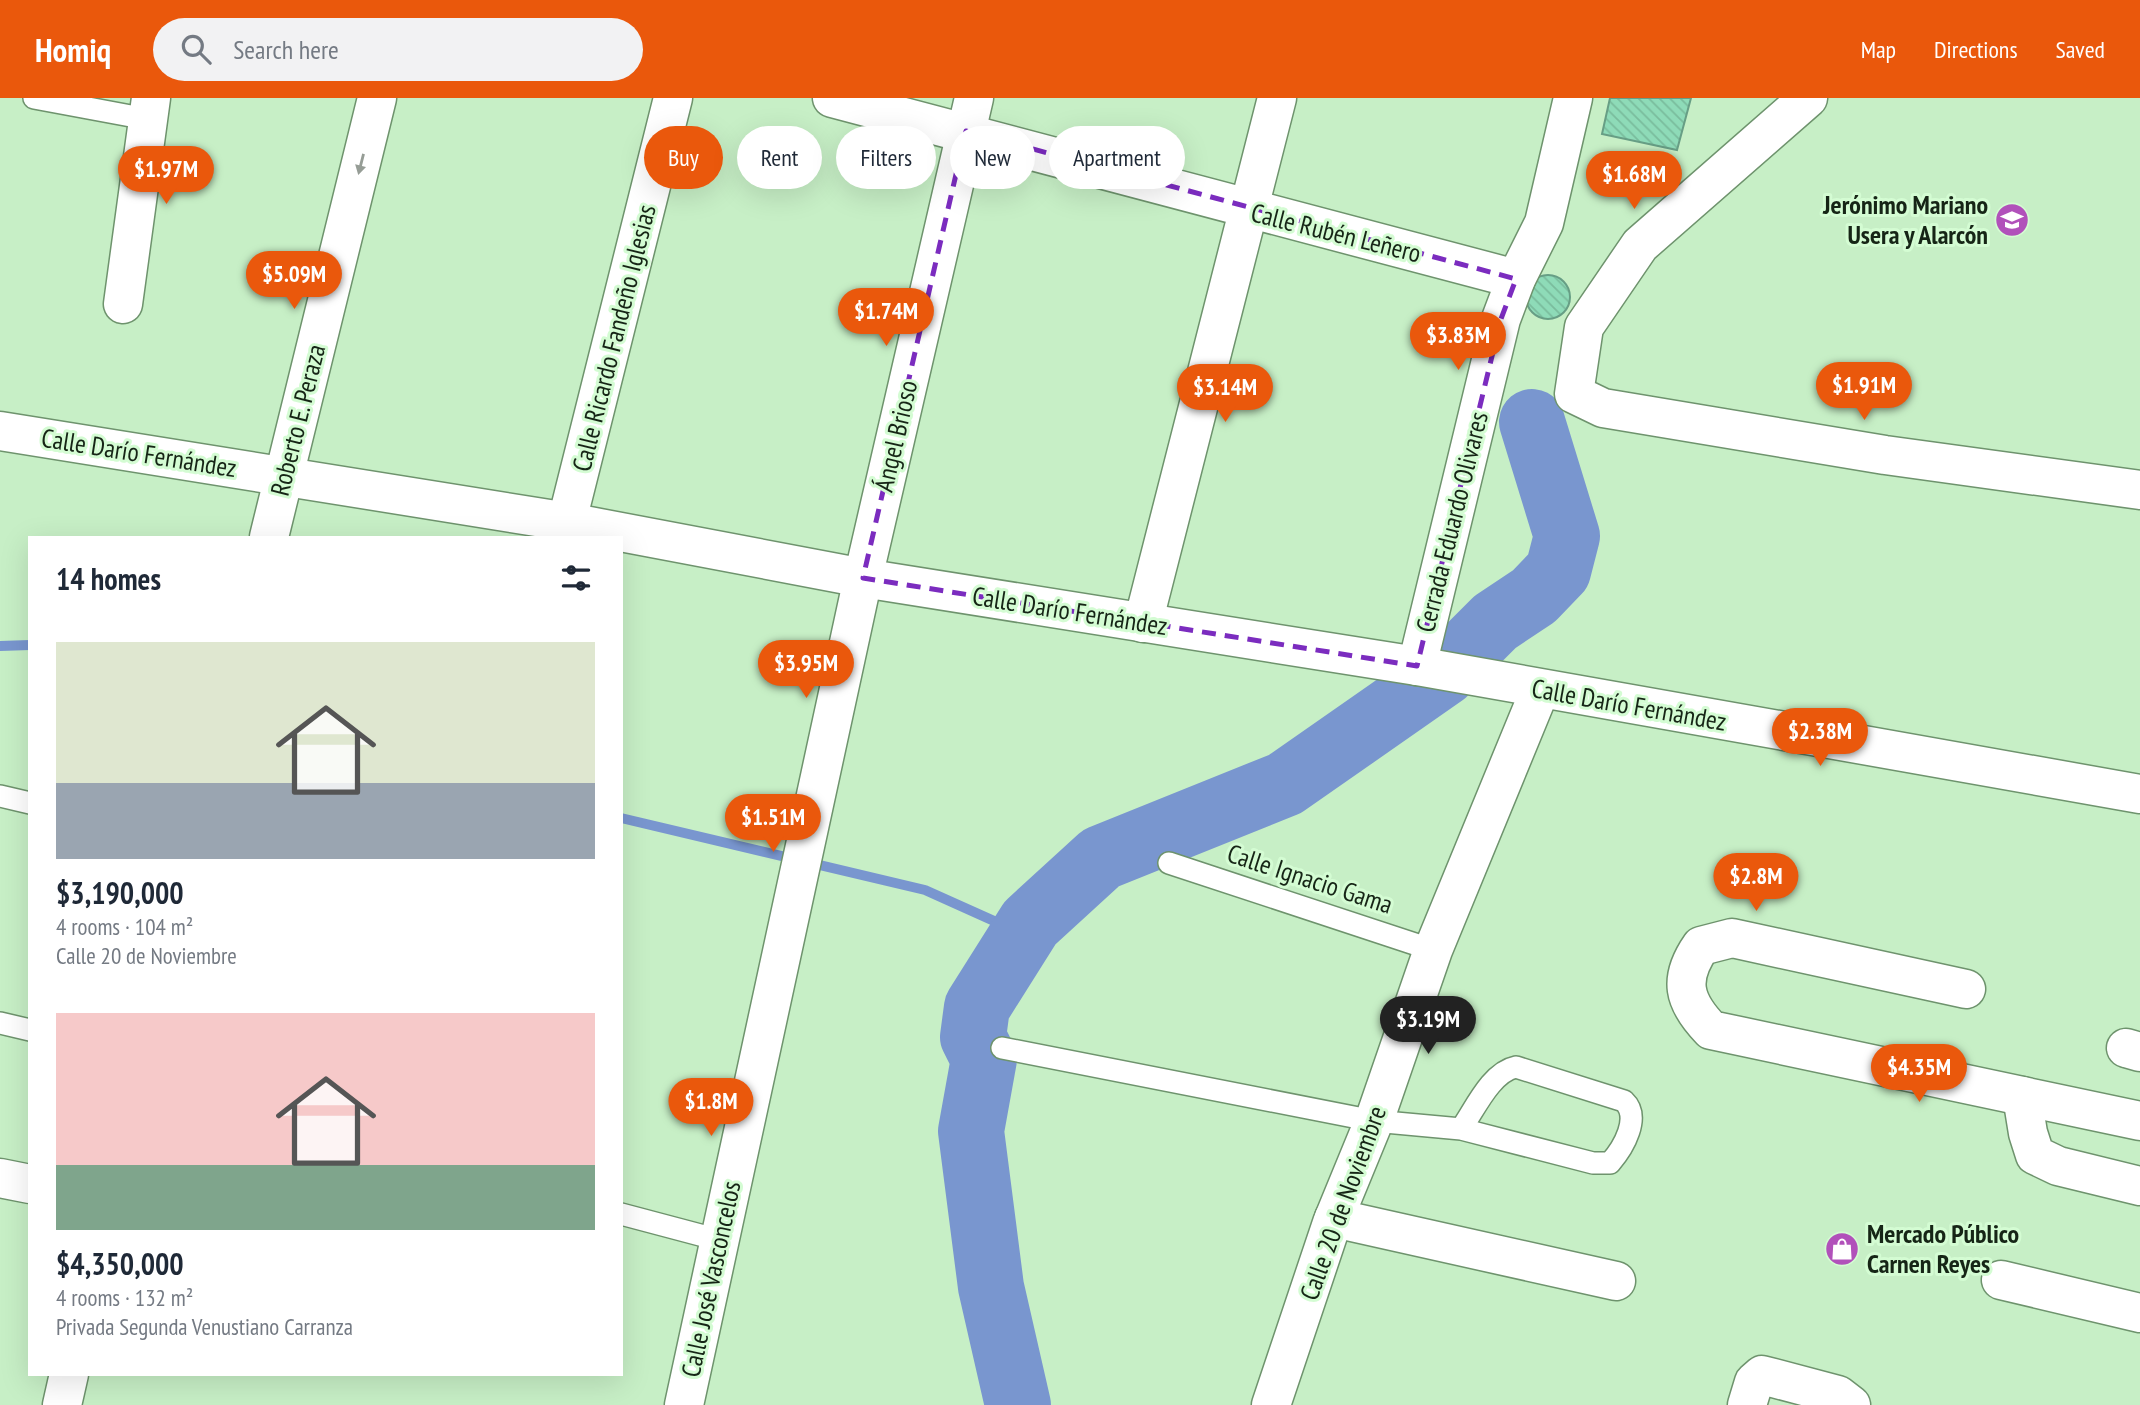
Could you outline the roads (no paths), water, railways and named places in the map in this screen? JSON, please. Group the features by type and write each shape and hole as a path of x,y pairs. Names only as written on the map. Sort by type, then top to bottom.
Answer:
{"street":[{"name":"Roberto E. Peraza","path":"269,536 377,98"},
{"name":"Calle Ricardo Fandeño Iglesias","path":"565,530 673,98"},
{"name":"Calle Rubén Leñero","path":"832,98 970,115 1249,210 1516,279"},
{"path":"1143,623 1277,98"},
{"name":"Cerrada Eduardo Olivares","path":"1417,666 1501,319 1516,279 1544,223 1573,98"},
{"path":"1808,98 1640,245 1584,327 1574,394 1603,408 1885,455 2140,490"},
{"path":"123,304 149,108"},
{"name":"Ángel Brioso","path":"863,578 970,115"},
{"name":"Calle Darío Fernández","path":"0,430 284,476 602,536"},
{"name":"Calle Darío Fernández","path":"623,539 1417,666 2140,794"},
{"name":"Calle José Vasconcelos","path":"684,1405 863,578"},
{"name":"Calle 20 de Noviembre","path":"1272,1405 1334,1218 1374,1121 1524,687"},
{"path":"1966,989 1732,938 1701,946 1688,965 1685,983 1695,1013 1711,1030 2140,1121"},
{"path":"2022,1096 2028,1133 2035,1155 2058,1166 2140,1186"},
{"path":"0,1178 28,1184"},
{"path":"1334,1218 1616,1282"},
{"path":"2001,1280 2140,1313"},
{"path":"1747,1405 1754,1382 1762,1375 1838,1395 1851,1405"},
{"path":"62,1405 69,1376"}],"lane":[{"path":"34,98 149,108"},
{"path":"0,796 28,803"},
{"name":"Calle Ignacio Gama","path":"1170,863 1433,950"},
{"path":"0,1023 28,1030"},
{"path":"1002,1048 1374,1121 1461,1129 1593,1163 1610,1163 1618,1155 1633,1119 1631,1108 1624,1101 1516,1068 1504,1070 1496,1078 1461,1129"},
{"path":"623,1215 719,1240"}],"waterway":[{"path":"1018,1405 991,1287 971,1131 984,1059 973,1037 977,1007 1030,923 1101,858 1285,784 1444,673 1495,622 1534,596 1558,571 1567,536 1532,422"},
{"path":"0,646 28,645"},
{"path":"623,818 925,890 1023,934"}],"place":[{"name":"Jerónimo Mariano Usera y Alarcón","path":"2012,220"},
{"name":"Mercado Público Carnen Reyes","path":"1842,1249"}]}
